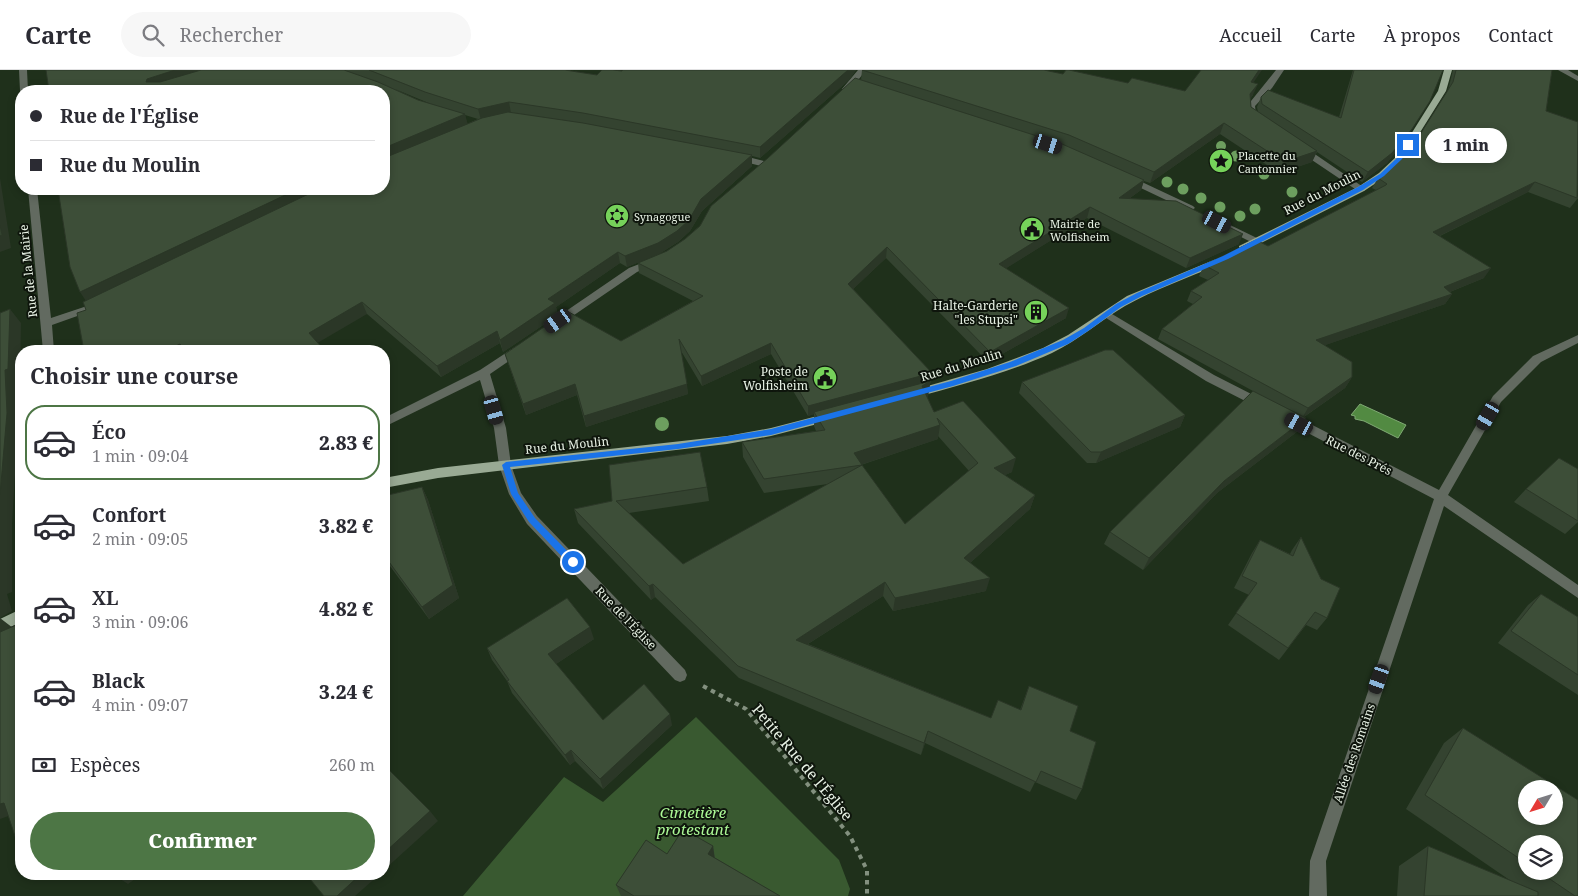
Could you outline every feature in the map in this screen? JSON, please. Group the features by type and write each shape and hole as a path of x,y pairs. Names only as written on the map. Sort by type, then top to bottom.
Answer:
{"main road":[{"name":"Rue du Moulin","path":"899,398 953,384 1041,353 1086,330 1107,314 1150,289 1188,275 1361,189 1382,175 1400,158 1442,91 1448,70"},
{"name":"Rue du Moulin","path":"390,482 438,473 726,440 771,432 837,415"},
{"path":"0,626 15,618"}],"street":[{"path":"23,70 24,85"},
{"path":"835,100 853,83 862,70"},
{"path":"1268,126 1252,116 1251,106 1280,70"},
{"path":"1562,70 1578,79"},
{"path":"853,83 863,86"},
{"path":"1291,142 1361,189"},
{"path":"726,156 765,164"},
{"path":"1118,174 1199,212"},
{"name":"Rue de la Mairie","path":"33,195 48,345"},
{"path":"1215,221 1256,241"},
{"path":"546,330 633,270 664,258"},
{"path":"46,324 87,310 104,301"},
{"name":"Rue des Prés","path":"1107,314 1210,378 1441,497 1578,592"},
{"name":"Allée des Romains","path":"1318,896 1318,861 1441,497 1497,399 1537,359 1578,339"},
{"path":"390,420 484,373 531,340"},
{"name":"Rue de l'Église","path":"484,373 500,428 506,465 515,494 532,520 680,675"}],"path":[{"name":"Petite Rue de l'Église","path":"680,675 746,708 850,836 867,870 867,896"}],"green space":[{"name":"Cimetière protestant","path":"696,717 839,860 850,889 848,896 463,896 564,777 603,802"}],"shaded area":[{"path":"1360,404 1406,425 1398,438 1364,421 1355,419 1355,416 1351,415"}],"building":[{"path":"46,70 175,70 147,79 146,82 160,82 201,70 344,70 385,85 48,85"},
{"path":"369,70 565,70 597,75 602,70 848,70 760,147 583,113 509,102 478,109 425,92"},
{"path":"862,70 1044,70 1063,74 1066,70 1069,70 1128,83 1132,78 1185,91 1201,70 1259,70 1251,82 1258,84 1250,94 1251,107 1317,151 1284,162 1224,123 1154,172 1069,135"},
{"path":"1354,70 1443,70 1430,101 1412,129 1392,153 1368,172 1262,104 1261,97 1268,90 1341,118"},
{"path":"1456,70 1552,70 1546,111 1578,122 1577,198 1535,182 1433,232 1491,268 1444,287 1452,294 1316,340 1352,362 1352,377 1308,408 1162,329 1202,297 1191,291 1219,273 1204,265 1256,240 1268,246 1386,185 1378,178 1392,168 1411,149 1453,82"},
{"path":"855,78 1062,144 1144,180 1119,198 1176,201 1243,234 1190,258 1090,207 999,264 1069,308 990,352 887,247 848,284 932,373 808,406 771,343 701,376 679,339 687,384 584,416 575,384 523,404 505,354 567,311 621,341 703,296 638,263 667,251 685,239 700,226 711,206 768,158"},
{"path":"390,87 418,100 465,114 390,145"},
{"path":"508,112 583,123 752,155 701,199 689,220 677,231 658,243 625,256 618,252 548,299 555,303 500,340 497,331 437,366 362,302 309,333 320,345 83,345 77,313 86,310 83,302 306,195 390,195 390,156 482,118"},
{"path":"59,195 285,195 80,292 70,267"},
{"path":"10,309 8,369 5,370 7,413 0,495 0,313"},
{"path":"1105,350 1113,350 1185,415 1101,452 1091,452 1022,382"},
{"path":"930,381 922,386 934,412 963,401 1016,458 994,468 1035,495 964,558 990,578 895,598 885,582 796,640 991,718 998,700 1021,710 1029,686 1078,706 1070,731 1096,742 1082,789 1041,771 1036,782 928,731 924,743 738,666 653,584 649,586 574,509 612,501 609,465 700,452 707,487 616,501 683,564 862,465 764,479 742,442 825,430 814,412","holes":["937,418 978,463 905,524 854,453 940,425"]},
{"path":"1253,391 1306,418 1224,481 1149,558 1110,532"},
{"path":"1559,458 1578,469 1578,521 1526,489"},
{"path":"422,487 453,585 422,607 390,563 390,495"},
{"path":"1301,537 1321,579 1340,588 1327,618 1315,612 1288,648 1236,613 1257,583 1242,576 1260,540 1293,556"},
{"path":"1541,594 1578,617 1578,675 1511,631"},
{"path":"567,598 590,627 548,654 603,720 644,684 670,714 600,779 571,750 565,755 507,681 509,680 487,648"},
{"path":"15,626 15,836 4,803 0,804 0,632"},
{"path":"1463,728 1546,780 1518,780 1518,825 1563,825 1563,791 1578,800 1578,896 1575,896 1551,880 1563,880 1563,835 1518,835 1518,858 1425,795"},
{"path":"390,771 430,811 390,848"},
{"path":"683,829 713,846 708,854 780,896 634,896 616,885 646,840 667,854"},
{"path":"1428,846 1538,892 1538,896 1424,896"},
{"path":"311,880 354,880 337,896 324,896"}],"place":[{"name":"Placette du Cantonnier","path":"1221,161"},
{"name":"Synagogue","path":"617,216"},
{"name":"Mairie de Wolfisheim","path":"1032,229"},
{"name":"Halte-Garderie \"les Stupsi\"","path":"1036,312"},
{"name":"Poste de Wolfisheim","path":"825,378"}],"route":[{"path":"573,562 532,520 515,494 506,465 678,446 771,432 953,384 1013,364 1066,342 1086,330 1119,305 1226,257 1361,189 1382,175 1400,158 1408,145"}]}
